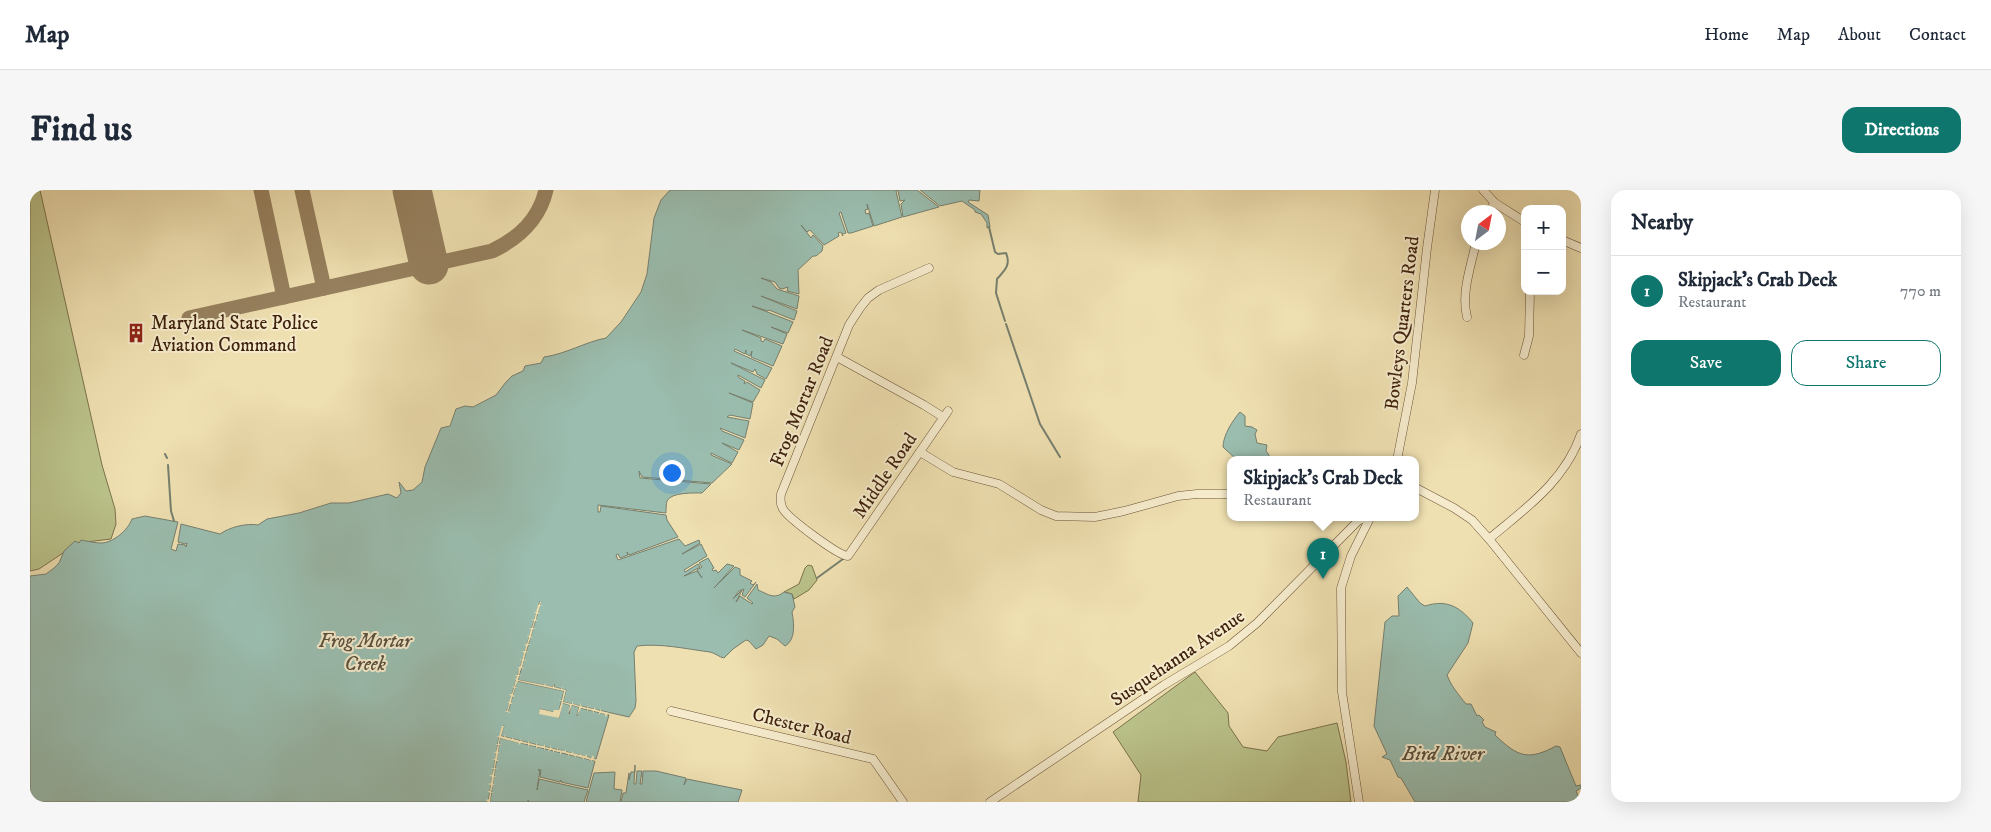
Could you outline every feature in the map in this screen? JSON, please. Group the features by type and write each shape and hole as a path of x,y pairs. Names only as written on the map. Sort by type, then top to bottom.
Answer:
{"street":[{"name":"Bowleys Quarters Road","path":"1398,456 1412,383 1435,190"},
{"path":"1483,190 1495,203 1521,219"},
{"path":"1566,242 1581,248"},
{"path":"1467,317 1466,285 1474,250"},
{"name":"Frog Mortar Road","path":"846,556 837,553 790,517 780,502 781,494 853,318 868,298 886,286 929,268"},
{"path":"1524,355 1530,336 1530,295"},
{"name":"Middle Road","path":"837,357 924,405 945,414 850,554 846,556"},
{"path":"1489,538 1546,491 1573,454 1581,434"},
{"path":"920,452 954,473 999,484 1041,510 1056,516 1095,517 1178,496 1227,494"},
{"path":"1419,490 1465,514 1489,538 1581,653"},
{"name":"Susquehanna Avenue","path":"990,802 1164,685 1229,646 1257,623 1358,521"},
{"path":"1359,802 1344,708 1341,588 1351,556 1368,521"},
{"name":"Chester Road","path":"671,711 872,758 903,802"}],"green space":[{"path":"30,190 40,190 102,465 115,509 116,524 111,539 78,543 39,569 30,571"},
{"path":"808,565 812,566 817,580 809,590 794,599 792,594 784,592 799,584"},
{"path":"1195,672 1228,713 1229,726 1243,747 1267,751 1278,737 1337,723 1346,762 1351,802 1138,802 1141,775 1113,732"}],"water":[{"name":"Frog Mortar Creek","path":"670,190 898,190 896,191 902,217 874,226 867,204 866,214 869,213 873,226 848,233 841,212 839,213 846,233 838,233 839,236 824,245 810,230 807,232 801,225 811,238 813,235 823,246 822,251 813,256 798,270 799,294 787,291 788,287 779,288 775,282 761,278 771,282 777,289 799,296 797,309 761,296 797,311 794,320 769,310 752,306 793,322 788,333 771,327 787,334 783,344 742,330 761,338 763,342 765,339 782,346 773,366 751,357 752,351 750,356 746,354 746,350 745,354 735,349 734,351 772,368 766,379 757,374 755,369 753,372 731,363 765,380 761,388 738,375 738,377 745,381 744,384 747,382 760,390 753,402 729,393 753,403 750,419 730,415 727,417 749,421 745,438 720,428 722,431 744,440 739,450 722,443 738,452 732,463 711,453 711,455 732,464 712,483 642,477 639,471 640,478 711,484 702,493 683,494 669,498 666,513 598,505 598,512 600,512 601,506 666,515 667,520 678,537 629,555 627,552 628,555 620,558 618,554 616,555 618,560 679,539 685,546 699,540 700,543 682,554 701,544 707,556 684,570 685,572 698,564 700,567 684,576 697,571 702,578 697,570 702,567 699,563 708,558 714,568 712,569 713,571 716,570 718,573 727,564 734,566 714,588 735,567 740,569 740,575 752,581 750,583 753,585 756,582 745,597 742,595 744,589 739,591 733,599 742,590 736,602 740,596 752,604 747,598 757,584 758,590 771,596 777,596 784,592 792,594 795,607 792,612 793,636 789,643 785,646 777,639 769,636 763,645 756,649 746,640 724,658 710,652 683,648 655,645 637,646 634,652 636,701 635,708 629,717 563,702 566,690 554,687 554,684 553,687 518,680 540,601 507,711 517,681 564,691 559,710 553,712 540,709 559,718 562,703 570,705 569,714 571,705 579,707 577,716 580,708 609,715 596,759 501,736 503,726 499,737 488,802 30,802 30,576 46,574 54,568 59,563 64,551 75,541 79,543 81,540 101,543 110,541 124,531 132,519 145,516 178,522 171,549 176,551 178,544 185,545 186,547 187,543 178,542 181,524 220,534 238,526 258,525 267,519 299,513 331,503 349,503 388,494 397,498 401,493 399,482 406,491 413,490 422,482 425,467 441,428 450,426 456,409 465,406 473,407 496,395 512,376 523,371 525,366 541,363 544,357 606,338 621,322 641,292 647,274 654,218 661,200"},
{"path":"898,190 917,190 939,207 903,217 901,204 905,200 900,201"},
{"path":"920,190 980,190 979,201 969,200 968,202 988,215 990,227 987,228 987,223 981,214 975,212 975,210 962,201 940,206"},
{"path":"1240,412 1245,416 1245,426 1257,430 1255,434 1257,443 1267,445 1266,451 1269,456 1233,456 1223,447 1223,442 1232,423"},
{"name":"Bird River","path":"1407,587 1420,603 1425,606 1440,603 1452,606 1473,623 1468,643 1447,675 1455,690 1466,704 1471,704 1477,716 1479,715 1484,720 1482,722 1485,727 1496,732 1495,735 1517,752 1530,755 1538,754 1556,746 1560,747 1576,786 1581,785 1581,788 1576,791 1581,802 1415,802 1401,778 1398,777 1390,760 1382,757 1387,754 1374,726 1385,622 1392,616 1399,616 1398,596"},
{"path":"500,738 595,761 588,788 561,782 561,780 560,782 540,777 540,770 537,790 539,779 588,790 584,802 529,802 528,800 528,802 490,802"},
{"path":"637,771 642,771 640,784 642,784 643,771 656,771 686,778 684,785 687,779 742,790 738,802 621,802 623,793 626,793 629,773 629,780 631,772 635,772 634,784 636,784"},
{"path":"615,772 614,789 622,790 620,802 586,802 594,773"}],"pier":[{"path":"540,601 540,605 543,606 540,606 538,613 540,614 537,614 536,620 538,621 535,621 533,628 536,629 533,629 531,636 533,638 531,637 528,644 531,645 528,645 526,651 529,653 526,652 524,659 527,661 524,660 522,667 524,669 521,668 519,675 522,676 519,676 518,680 544,685 546,682 545,685 553,687 553,683 554,687 561,689 563,686 562,689 566,690 563,702 572,704 573,701 573,704 580,706 581,702 581,706 587,708 589,705 588,708 594,709 595,707 595,709 600,711 601,708 601,711 609,713 605,717 605,714 600,713 599,715 599,712 594,711 593,714 593,711 588,709 587,712 587,709 581,708 577,716 579,707 572,705 568,714 570,705 563,703 559,718 539,714 540,709 553,712 554,710 559,710 562,701 558,700 562,700 564,691 518,681 515,687 518,688 515,688 513,695 515,696 512,697 511,703 513,704 510,704 508,711 511,713 504,711 507,711 509,703 507,702 509,702 511,696 509,694 512,694 514,688 511,686 514,687 516,680 514,678 516,679 517,676 514,675 518,675 519,668 517,667 520,667 522,661 519,659 522,660 524,653 522,651 525,651 526,645 524,644 527,644 529,637 526,635 529,636 531,629 529,628 532,628 534,621 531,619 534,620 536,613 533,612 536,612 538,605 536,604 539,605"},
{"path":"502,726 504,726 501,736 504,737 505,734 505,737 512,739 513,737 513,739 520,741 522,738 521,741 528,743 529,740 529,743 536,745 537,742 537,745 544,746 545,744 545,747 550,748 551,745 551,748 557,750 558,747 558,750 565,751 566,749 566,752 572,753 573,751 573,753 580,755 581,753 581,755 585,756 587,754 587,757 591,758 593,755 595,761 592,760 591,762 591,760 584,758 583,760 583,758 576,756 575,758 575,756 569,754 568,757 568,754 562,752 560,755 560,752 554,751 553,753 553,750 548,752 549,749 545,748 544,751 544,748 537,747 536,749 536,746 529,745 528,748 528,744 521,743 519,745 519,743 500,738 499,744 502,745 499,745 498,752 500,753 498,753 497,760 499,761 496,761 495,768 498,769 495,769 494,776 497,777 494,777 493,784 495,785 493,785 491,792 494,793 491,793 490,802 488,802 486,800 489,799 490,793 487,791 490,791 491,785 488,784 491,783 492,777 489,775 492,775 494,769 490,768 494,768 495,760 492,759 495,759 496,753 493,752 496,752 498,745 495,744 498,744 499,737 496,736 499,736"}],"waterway":[{"name":"Frog Mortar Creek","path":"989,227 995,252 998,254 1006,253 1008,261 997,279 996,293 1005,321"},
{"name":"Frog Mortar Creek","path":"1006,324 1040,424 1060,457"},
{"path":"165,454 167,458"},
{"path":"168,465 171,511 174,521"},
{"path":"817,578 843,559"}],"taxiway":[{"path":"261,190 284,297"},
{"path":"302,190 324,288"},
{"path":"189,318 492,251 511,240 526,227 543,201 546,190"}],"runway":[{"path":"412,190 429,265"}],"place":[{"name":"Maryland State Police Aviation Command","path":"136,333"},
{"name":"Skipjack's Crab Deck","path":"1323,579"}]}
